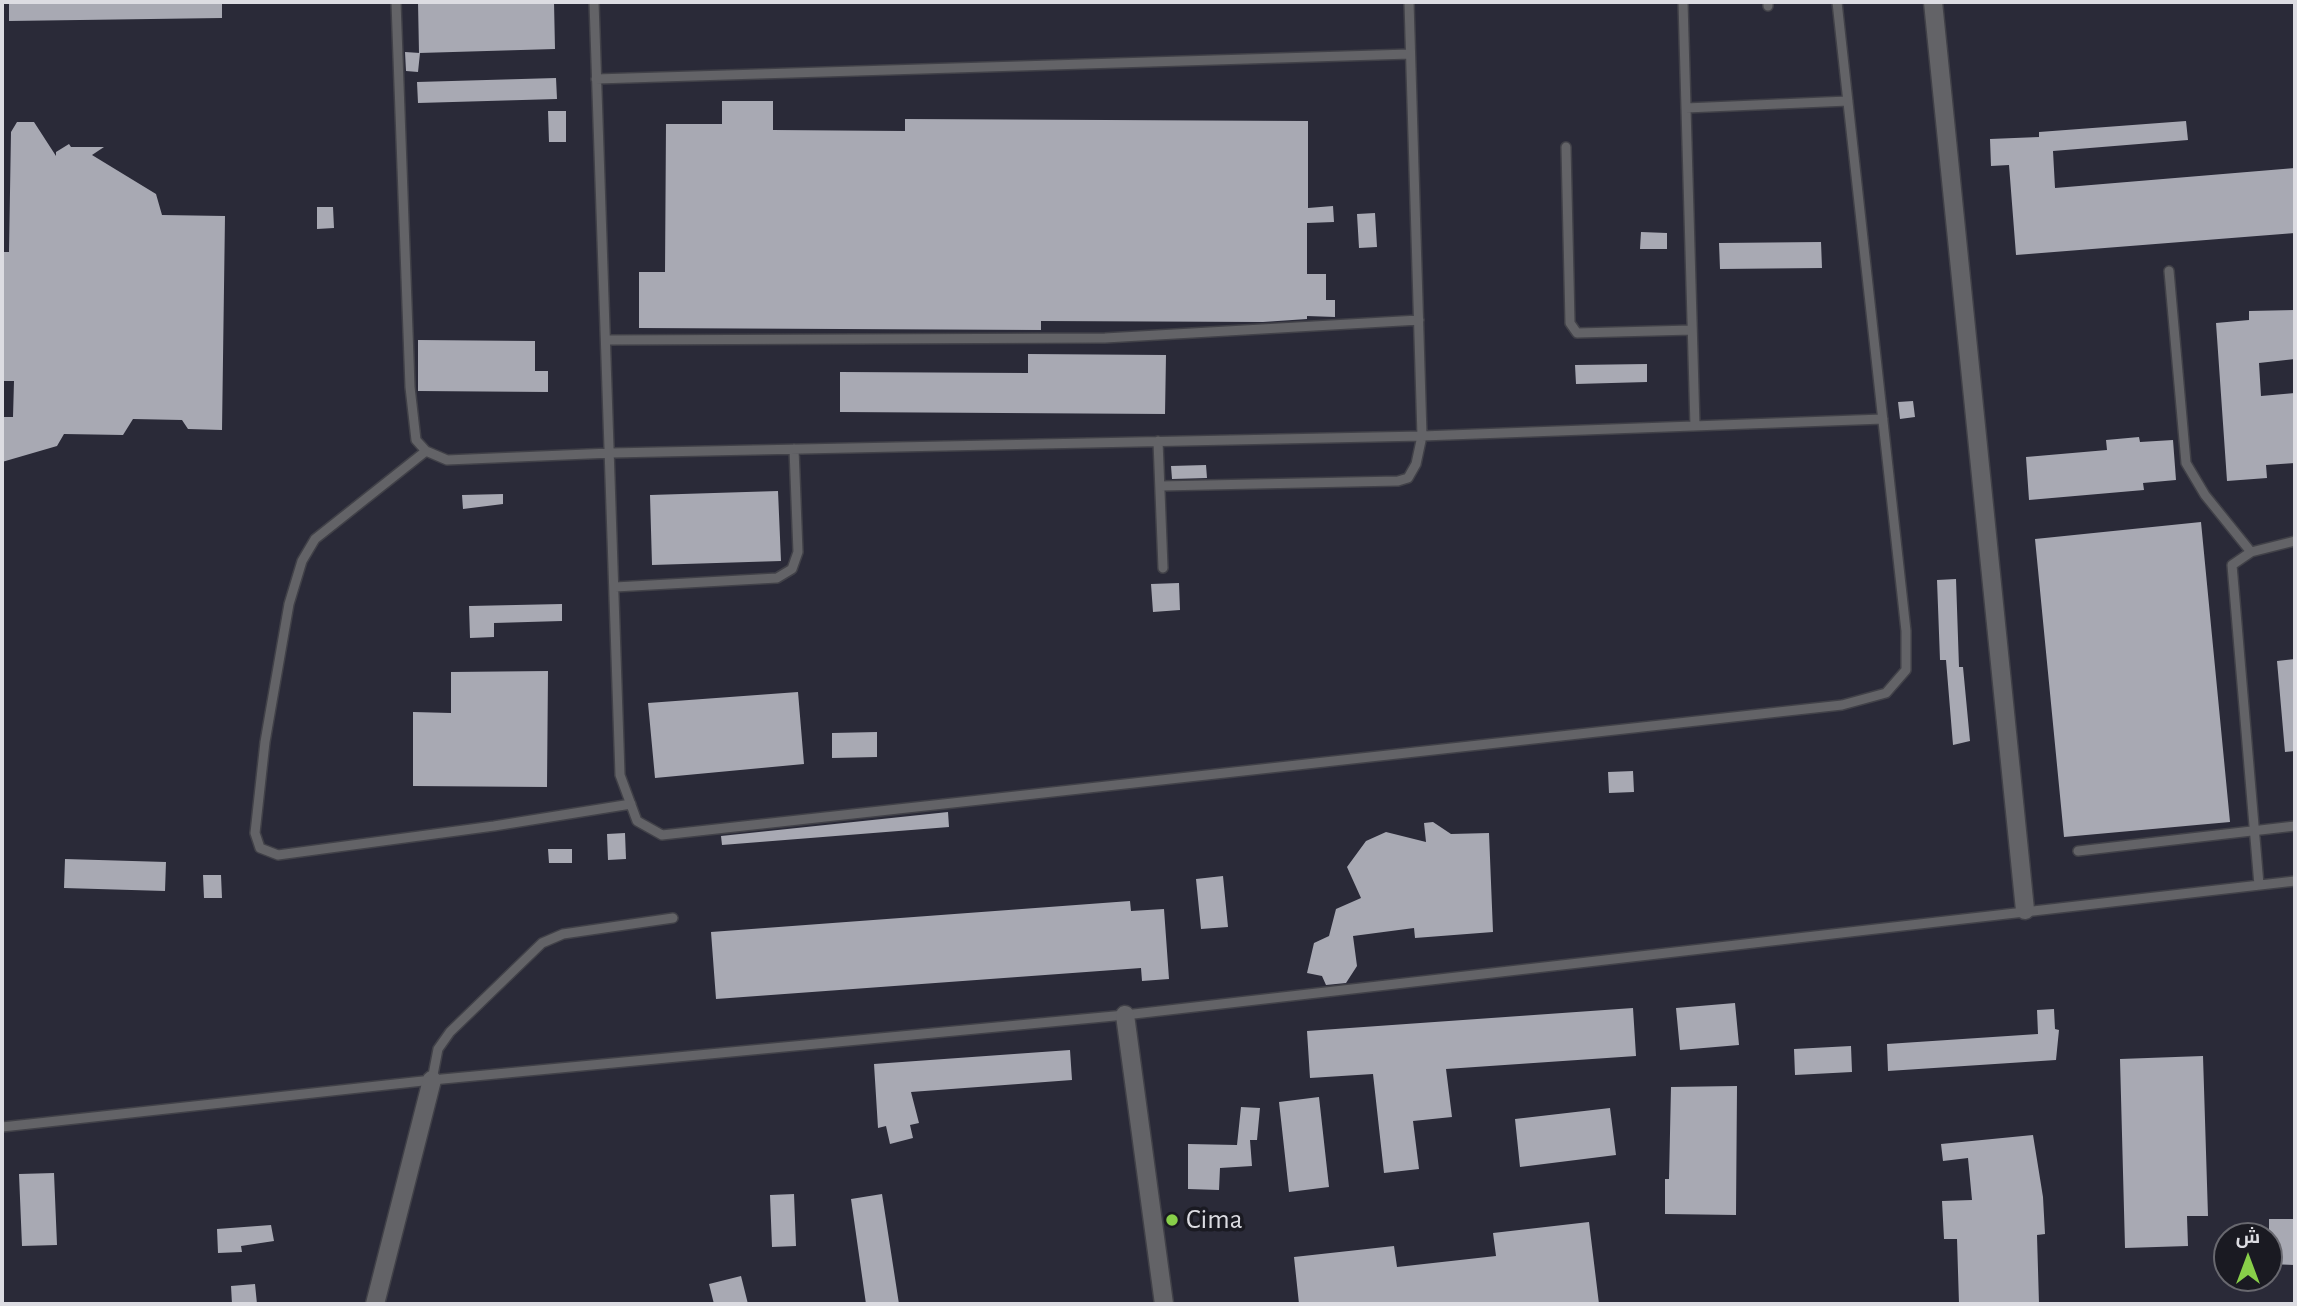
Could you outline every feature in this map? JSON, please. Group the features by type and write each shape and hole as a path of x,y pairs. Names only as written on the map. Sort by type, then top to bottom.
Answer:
{"street":[{"path":"1933,2 2025,910"},
{"path":"1125,1015 1164,1304"},
{"path":"375,1304 432,1080"}],"lane":[{"path":"396,2 410,387 416,440 426,451 447,460 611,453 1422,436 1882,419"},
{"path":"594,2 621,775 637,821 662,835 1842,705 1886,693 1906,670 1906,631 1837,2"},
{"path":"1160,486 1398,481 1408,478 1416,464 1422,436 1409,2"},
{"path":"1683,2 1695,426"},
{"path":"596,79 1410,54"},
{"path":"1686,108 1848,101"},
{"path":"1566,148 1570,323 1577,333 1692,330"},
{"path":"2169,271 2186,463 2205,495 2251,552"},
{"path":"607,340 1105,338 1419,320"},
{"path":"1158,441 1163,568"},
{"path":"615,587 777,578 792,569 798,552 794,449"},
{"path":"426,451 315,539 302,561 289,604 265,742 255,833 260,849 278,855 494,826 631,804"},
{"path":"2259,885 2232,565 2251,552 2295,541"},
{"path":"2078,852 2295,826"},
{"path":"2,1127 432,1080 1125,1015 2295,881"},
{"path":"432,1080 438,1049 450,1032 542,943 563,934 673,918"}],"shaded area":[{"path":"2,2 2295,2 2295,1304 2,1304"}],"building":[{"path":"9,2 222,2 222,18 9,21"},
{"path":"418,2 554,2 555,49 419,53"},
{"path":"405,52 420,53 418,72 406,71"},
{"path":"556,78 557,99 418,103 417,82"},
{"path":"722,101 773,101 773,130 905,131 905,119 1308,121 1308,208 1333,206 1334,222 1307,223 1307,274 1326,274 1326,300 1335,300 1335,317 1307,316 1307,319 1263,322 1041,321 1041,330 639,328 639,272 665,272 666,124 722,124"},
{"path":"548,111 566,111 566,142 549,142"},
{"path":"2186,121 2188,140 2053,151 2055,188 2295,168 2295,233 2016,255 2009,165 1991,166 1990,139 2039,137 2039,132"},
{"path":"17,122 34,122 56,156 56,152 69,144 71,147 104,147 92,155 156,194 162,215 225,216 222,430 188,429 182,420 133,419 123,435 64,434 57,446 2,462 2,417 13,417 14,381 2,381 2,252 9,252 11,132"},
{"path":"317,207 333,207 334,228 317,229"},
{"path":"1375,213 1377,247 1359,248 1357,214"},
{"path":"1641,232 1667,233 1667,249 1640,249"},
{"path":"1821,242 1822,268 1720,269 1719,243"},
{"path":"2295,310 2295,359 2259,363 2261,396 2295,393 2295,463 2266,465 2267,478 2227,481 2216,323 2249,320 2249,311"},
{"path":"418,340 535,341 535,371 548,371 548,392 418,391"},
{"path":"1028,354 1166,355 1165,414 840,412 840,372 1028,373"},
{"path":"1647,364 1647,382 1576,384 1575,365"},
{"path":"1913,401 1915,417 1900,419 1898,402"},
{"path":"2139,437 2140,442 2173,440 2176,480 2143,483 2144,490 2029,500 2026,457 2107,450 2106,440"},
{"path":"1206,465 1207,478 1172,479 1171,466"},
{"path":"778,491 781,561 652,565 650,495"},
{"path":"503,494 503,504 463,509 462,495"},
{"path":"2201,522 2230,822 2064,837 2035,539"},
{"path":"1956,579 1959,667 1963,667 1970,741 1953,745 1946,660 1940,660 1937,580"},
{"path":"1179,583 1180,610 1153,612 1151,584"},
{"path":"562,604 562,621 494,623 494,637 470,638 469,606"},
{"path":"2295,659 2295,751 2285,752 2277,661"},
{"path":"548,671 547,787 413,786 413,712 451,713 451,672"},
{"path":"798,692 804,764 655,778 648,703"},
{"path":"877,732 877,757 832,758 832,733"},
{"path":"1633,771 1634,792 1609,793 1608,772"},
{"path":"948,812 949,827 722,845 721,836"},
{"path":"1433,822 1451,834 1489,833 1493,932 1415,938 1414,928 1353,936 1357,966 1346,983 1326,985 1322,976 1307,973 1314,943 1329,936 1336,909 1361,898 1347,867 1366,841 1386,832 1426,842 1424,823"},
{"path":"625,833 626,859 608,860 607,834"},
{"path":"548,849 572,849 572,863 549,863"},
{"path":"65,859 166,862 165,891 64,888"},
{"path":"203,875 221,875 222,898 204,898"},
{"path":"1223,876 1228,927 1201,929 1196,879"},
{"path":"1130,901 1131,911 1164,909 1169,979 1142,981 1141,968 716,999 711,932"},
{"path":"1735,1003 1739,1045 1680,1050 1676,1008"},
{"path":"1633,1008 1636,1056 1446,1069 1452,1117 1413,1121 1419,1169 1384,1173 1373,1074 1310,1078 1307,1031"},
{"path":"2054,1009 2055,1029 2059,1030 2056,1060 1888,1071 1887,1044 2038,1034 2037,1010"},
{"path":"1851,1046 1852,1072 1795,1075 1794,1049"},
{"path":"1070,1050 1072,1080 911,1092 919,1123 910,1125 913,1138 890,1144 886,1126 878,1128 874,1064"},
{"path":"2203,1056 2208,1216 2187,1216 2188,1246 2125,1248 2120,1059"},
{"path":"1737,1086 1736,1215 1665,1214 1665,1179 1669,1179 1671,1087"},
{"path":"1319,1097 1329,1187 1289,1192 1279,1102"},
{"path":"1241,1107 1260,1108 1257,1140 1250,1140 1252,1166 1220,1168 1219,1190 1188,1189 1188,1144 1237,1145"},
{"path":"1610,1108 1616,1155 1520,1167 1515,1119"},
{"path":"2033,1135 2043,1197 2045,1234 2037,1235 2039,1304 1959,1304 1957,1239 1944,1239 1942,1201 1972,1200 1968,1158 1943,1161 1941,1144"},
{"path":"54,1173 57,1245 22,1246 19,1174"},
{"path":"794,1194 796,1246 772,1247 770,1195"},
{"path":"882,1194 899,1304 866,1304 851,1199"},
{"path":"2269,1219 2295,1219 2295,1265 2283,1265 2283,1222 2269,1222"},
{"path":"1589,1222 1599,1304 1299,1304 1294,1257 1394,1246 1397,1267 1496,1256 1493,1233"},
{"path":"271,1225 274,1241 241,1246 242,1252 218,1253 217,1229"},
{"path":"741,1276 748,1304 714,1304 709,1284"},
{"path":"255,1284 257,1304 232,1304 231,1286"}],"place":[{"name":"Cima","path":"1172,1220"}]}
